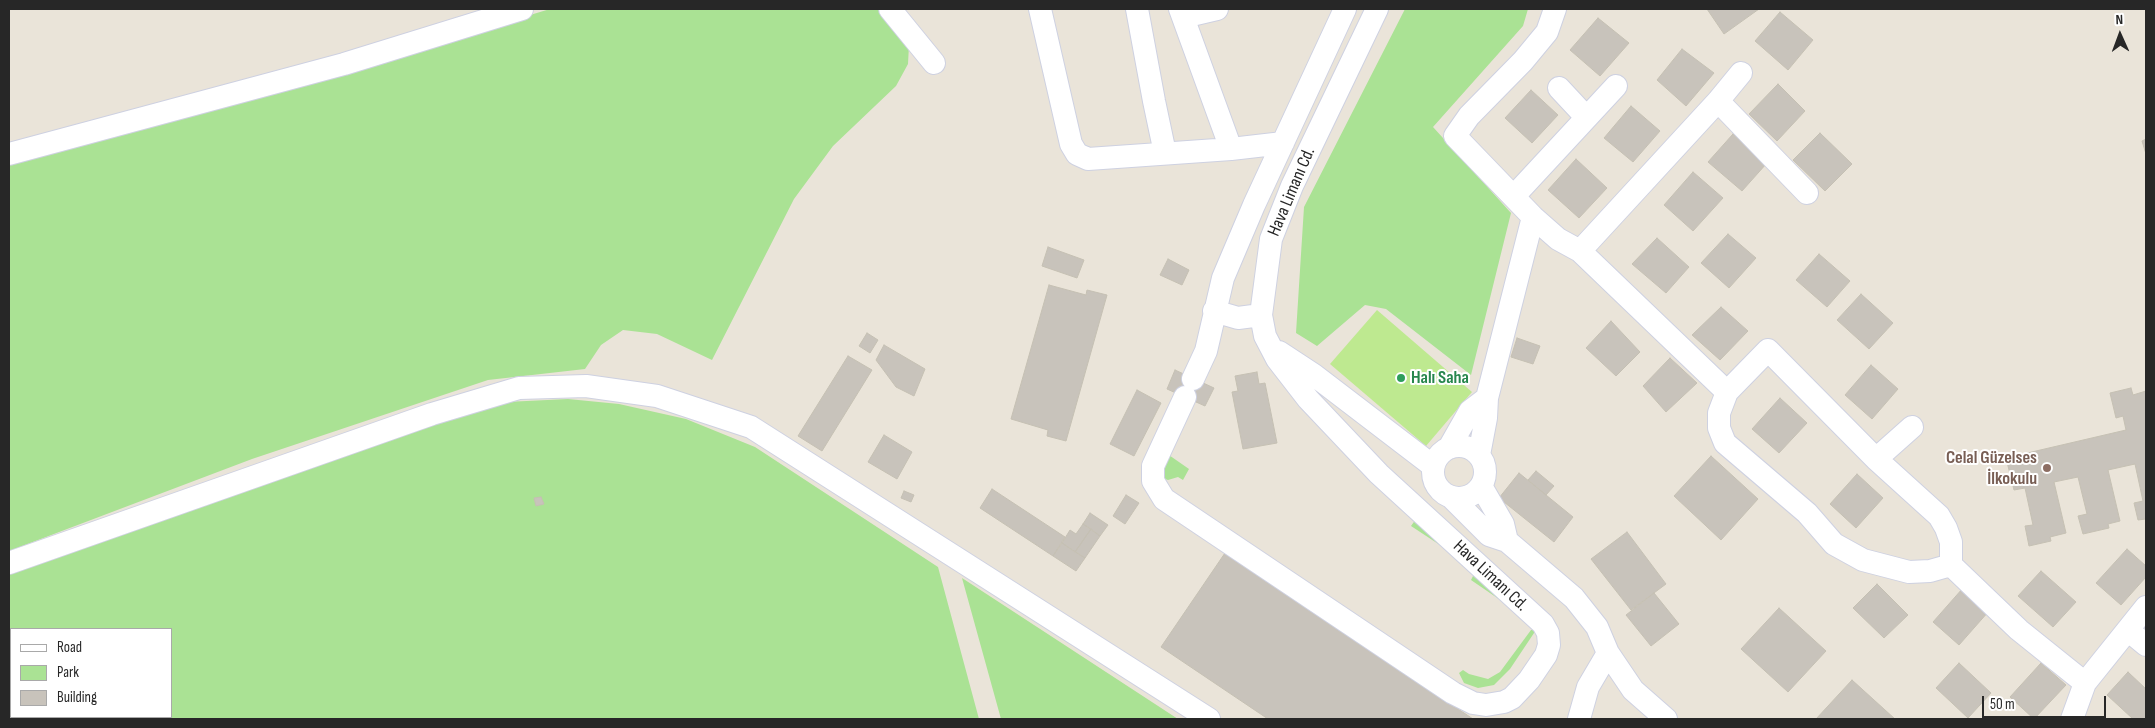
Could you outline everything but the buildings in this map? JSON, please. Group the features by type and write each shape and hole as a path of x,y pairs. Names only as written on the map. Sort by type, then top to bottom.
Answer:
{"street":[{"path":"9,154 344,64 522,9"},
{"path":"890,9 934,63"},
{"path":"1040,9 1071,144 1077,154 1088,159 1231,149 1283,143"},
{"path":"1137,9 1165,153"},
{"path":"1217,9 1181,13 1231,149"},
{"name":"Hava Limanı Cd.","path":"1345,9 1223,278 1206,351 1153,466 1154,481 1164,499 1453,693 1473,703 1486,706 1499,704 1512,698 1529,680 1546,655 1549,645 1548,633 1543,624 1380,474 1308,399 1277,359 1265,336 1261,315 1271,239 1292,186 1377,9"},
{"path":"1555,9 1547,32 1469,116 1455,136 1533,217 1558,239 1580,251 1728,392"},
{"path":"1580,251 1718,102 1741,73"},
{"path":"1514,196 1616,86"},
{"path":"1558,88 1586,117"},
{"path":"1718,102 1807,193"},
{"path":"1452,498 1469,496 1481,486 1485,470 1479,455 1486,418 1486,398 1533,217"},
{"path":"1214,311 1238,318 1261,315"},
{"path":"1270,346 1314,376 1433,466"},
{"path":"1950,565 1930,571 1909,572 1863,560 1834,544 1807,513 1725,443 1719,428 1719,413 1728,392 1768,350 1876,459 1939,516 1951,542 1950,565 2019,630 2085,683"},
{"path":"9,563 432,414 519,388 586,386 657,396 751,427 1209,719"},
{"path":"1486,398 1470,411 1448,448 1436,458 1432,474 1438,489 1452,498 1489,535 1507,541 1574,598 1597,627 1608,653 1633,690 1666,719"},
{"path":"1876,459 1912,427"},
{"path":"1448,448 1465,447 1479,455"},
{"path":"1481,486 1503,524 1507,541"},
{"path":"2072,719 2085,683 2129,631 2146,607"},
{"path":"2129,631 2146,646"},
{"path":"1579,719 1588,687 1608,653"}],"green space":[{"path":"550,9 878,9 909,45 908,64 896,86 833,146 794,199 712,360 657,334 623,330 601,345 585,369 488,380 252,459 9,551 9,164 262,96"},
{"path":"1405,9 1528,9 1523,26 1433,127 1511,213 1471,375 1386,309 1365,305 1317,346 1296,333 1304,207"},
{"name":"Halı Saha","path":"1377,310 1472,392 1426,446 1330,364"},
{"path":"568,399 619,404 686,419 755,447 938,567 979,719 9,719 9,575 439,423 506,402"},
{"path":"1166,453 1189,469 1183,480 1178,477 1168,480 1162,478"},
{"path":"1416,519 1449,551 1411,526"},
{"path":"1474,574 1506,604 1471,580"},
{"path":"962,578 1178,719 1001,719"},
{"path":"1531,630 1536,630 1510,669 1494,685 1478,688 1464,683 1459,673 1463,670 1469,674 1488,679 1500,672"}],"place":[{"name":"Halı Saha","path":"1401,378"},
{"name":"Celal Güzelses İlkokulu","path":"2047,468"}]}
